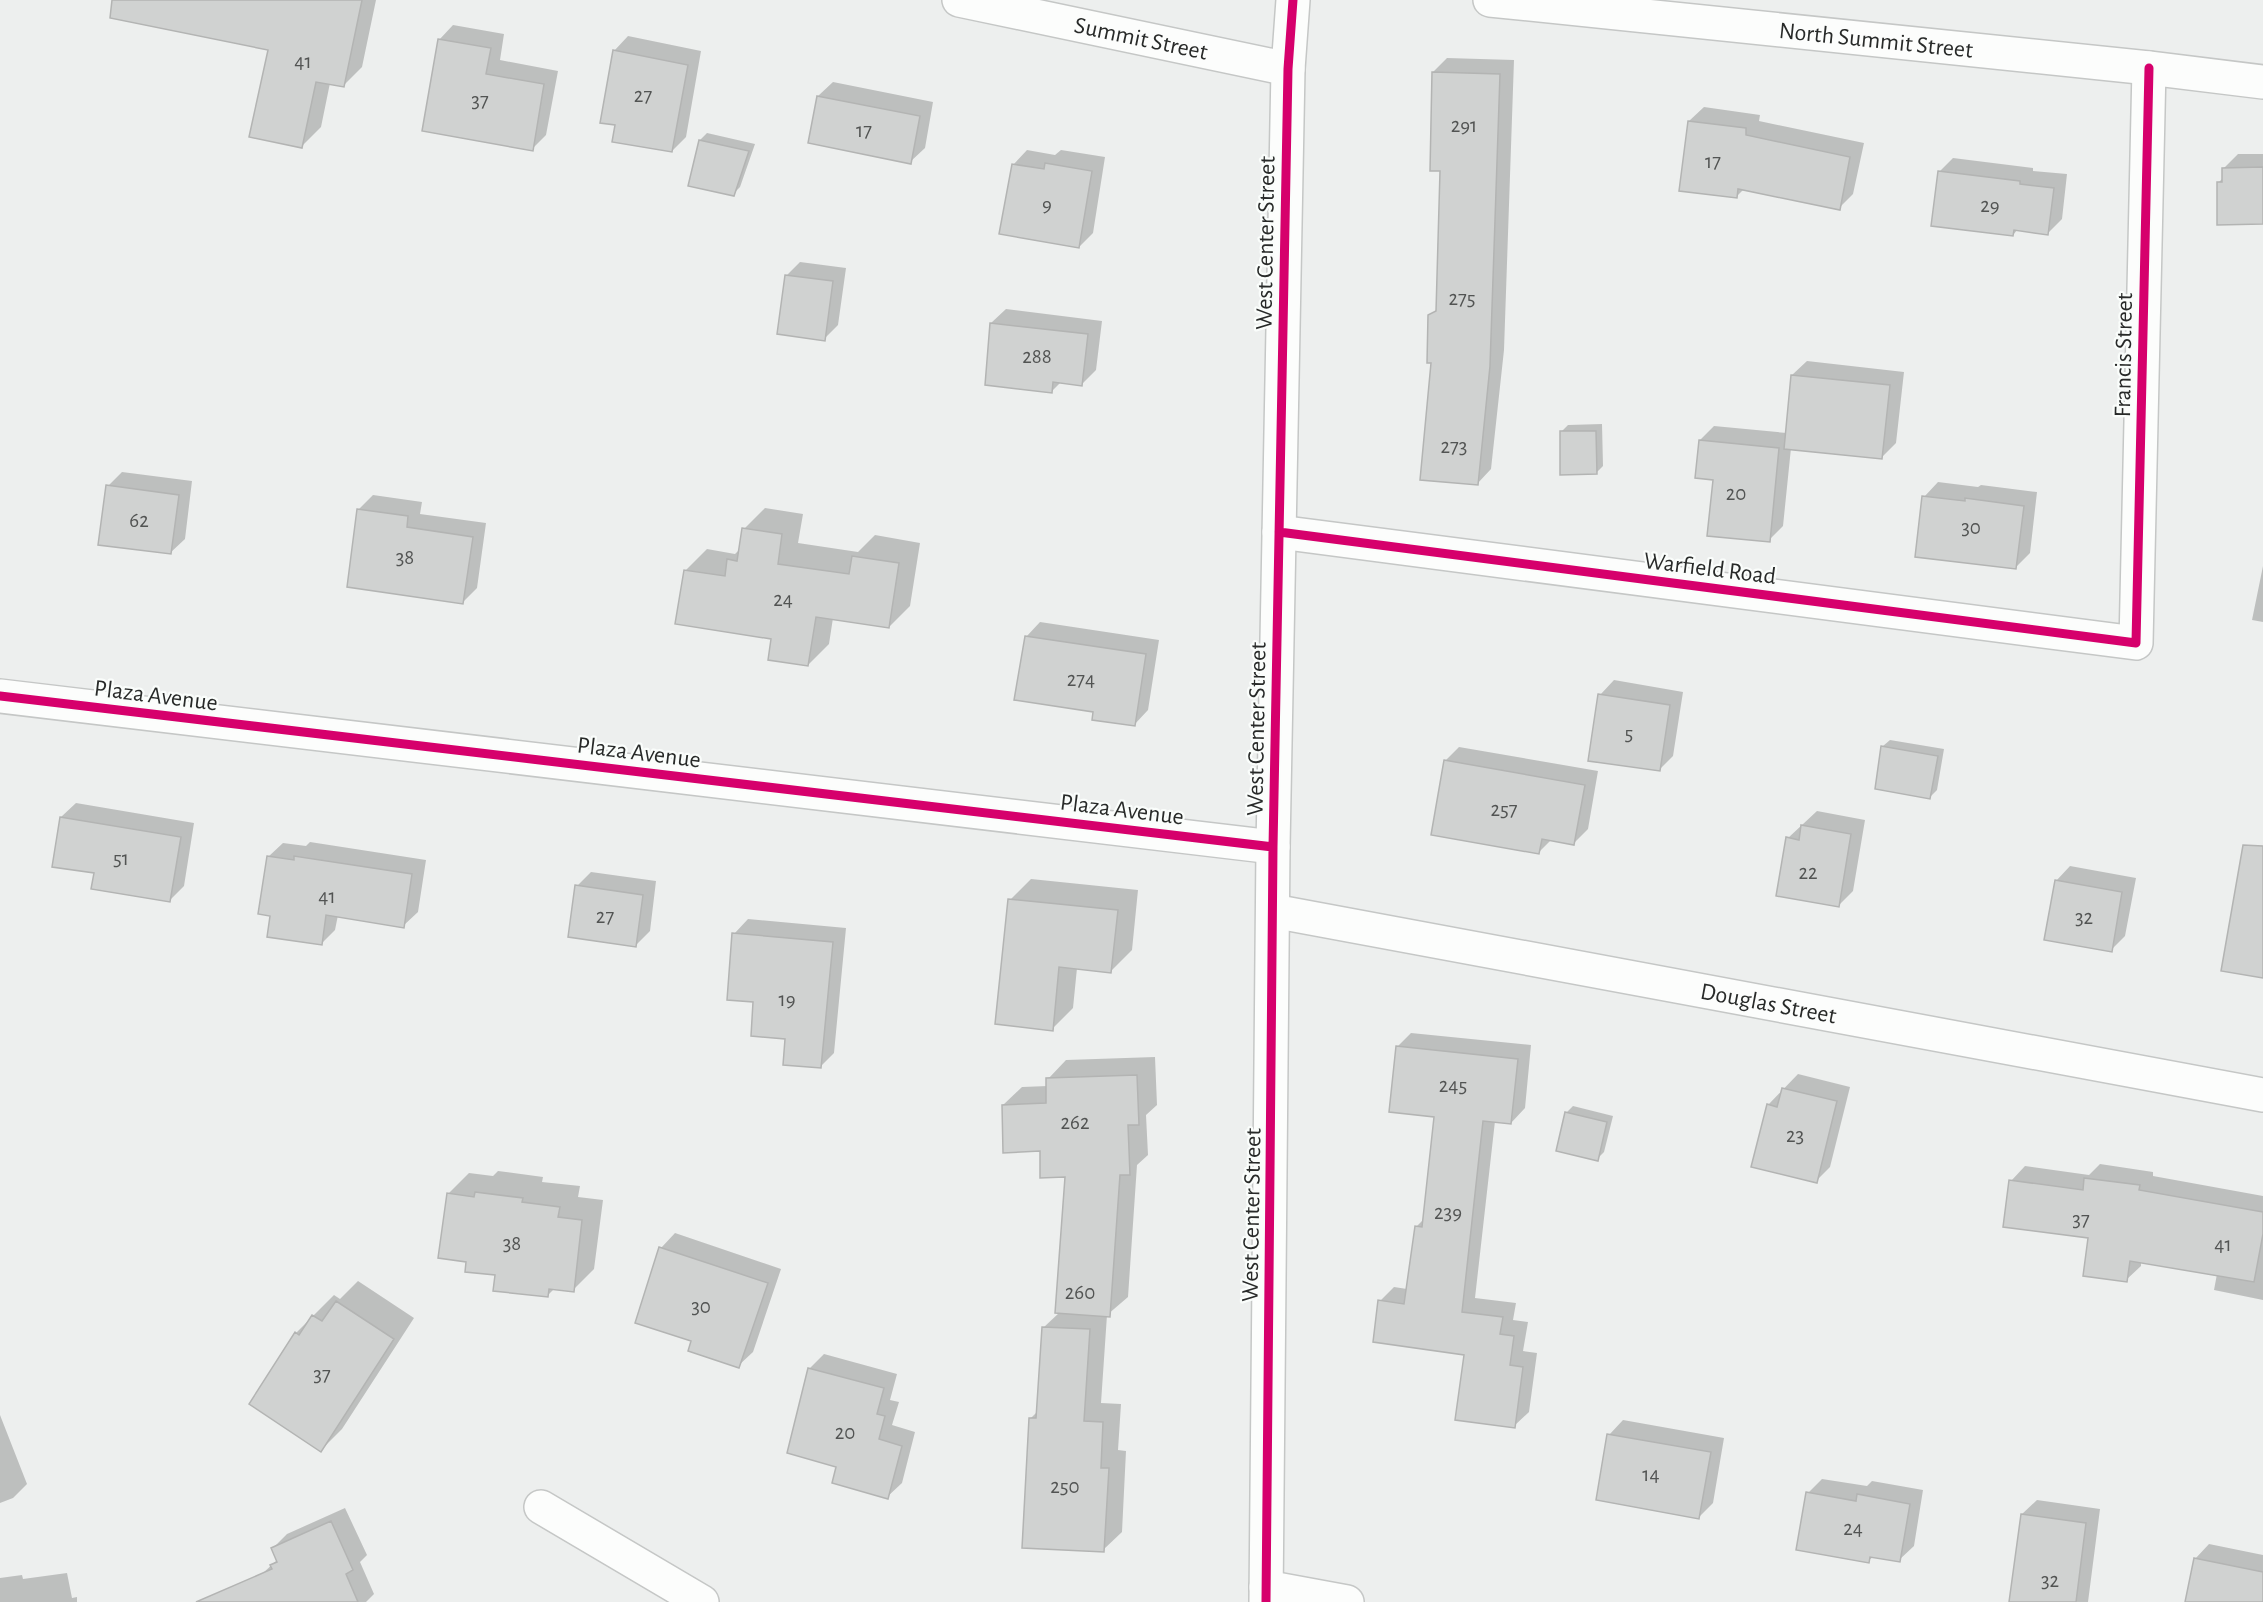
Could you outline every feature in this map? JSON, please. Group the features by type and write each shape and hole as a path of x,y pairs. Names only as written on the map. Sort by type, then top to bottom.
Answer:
{"street":[{"name":"Summit Street","path":"959,0 1288,69"},
{"name":"West Center Street","path":"1266,1595 1273,847 1288,69 1293,0"},
{"name":"North Summit Street","path":"1490,0 2149,68 2263,82"},
{"name":"Francis Street","path":"2136,643 2149,68"},
{"name":"Warfield Road","path":"1279,532 2136,643"},
{"name":"Plaza Avenue","path":"0,696 1273,847"},
{"name":"Douglas Street","path":"1273,911 2263,1095"},
{"path":"542,1507 702,1602"},
{"path":"1266,1595 1347,1602"}],"building":[{"path":"112,0 362,0 344,87 316,82 302,148 249,137 268,50 110,18"},
{"path":"438,39 491,48 486,74 544,84 533,151 422,131"},
{"path":"613,50 688,65 672,152 612,142 615,125 600,123"},
{"path":"1432,72 1500,74 1490,366 1478,485 1420,480 1431,363 1427,363 1428,315 1436,311 1440,171 1430,171"},
{"path":"817,96 920,116 911,164 808,143"},
{"path":"1688,121 1746,128 1746,135 1850,157 1840,210 1738,189 1737,198 1679,191"},
{"path":"699,140 749,151 734,196 688,186"},
{"path":"1045,163 1092,171 1079,248 999,234 1012,164 1044,169"},
{"path":"2263,167 2263,224 2217,225 2217,182 2222,182 2222,168"},
{"path":"1938,171 2020,181 2020,184 2054,188 2048,235 2014,230 2013,236 1931,226"},
{"path":"785,275 833,281 825,341 777,334"},
{"path":"990,323 1088,334 1082,386 1053,382 1052,393 985,385"},
{"path":"1791,375 1890,385 1882,459 1784,449"},
{"path":"1560,431 1596,431 1597,474 1560,475"},
{"path":"1699,440 1779,448 1770,542 1707,536 1713,480 1695,478"},
{"path":"106,485 179,495 171,554 98,545"},
{"path":"1922,496 1965,501 1965,498 2024,506 2016,569 1915,557"},
{"path":"357,509 408,516 407,527 473,537 463,604 347,587"},
{"path":"742,528 782,534 778,564 849,574 852,556 899,563 889,628 816,617 808,666 768,660 771,639 675,624 684,570 725,576 727,559 737,561"},
{"path":"1025,636 1146,654 1135,726 1092,720 1093,712 1014,700"},
{"path":"1598,694 1670,705 1660,771 1588,761"},
{"path":"1881,746 1938,756 1930,799 1875,789"},
{"path":"1444,760 1585,785 1574,845 1542,839 1539,854 1431,835"},
{"path":"60,817 181,837 170,902 91,889 94,873 52,867"},
{"path":"1801,825 1851,834 1839,907 1776,896 1786,837 1799,840"},
{"path":"2243,845 2263,846 2263,978 2221,971"},
{"path":"267,856 294,860 294,856 412,874 404,928 326,915 322,945 267,937 270,916 258,914"},
{"path":"2055,880 2122,892 2112,952 2044,940"},
{"path":"575,885 643,895 636,947 568,937"},
{"path":"1008,899 1118,910 1111,973 1059,967 1053,1031 995,1024"},
{"path":"732,933 833,942 821,1068 783,1065 785,1039 751,1036 753,1002 727,1000"},
{"path":"1396,1046 1518,1059 1511,1124 1483,1121 1462,1312 1503,1317 1500,1334 1514,1336 1510,1365 1523,1367 1515,1428 1455,1420 1464,1355 1373,1342 1378,1300 1404,1304 1415,1226 1422,1227 1434,1117 1389,1112"},
{"path":"1137,1075 1139,1125 1128,1125 1130,1175 1120,1175 1110,1317 1055,1313 1065,1177 1040,1178 1040,1151 1003,1153 1002,1105 1046,1103 1046,1078"},
{"path":"1782,1088 1837,1101 1817,1183 1751,1167 1767,1104 1777,1107"},
{"path":"1565,1112 1607,1122 1598,1161 1556,1151"},
{"path":"2084,1178 2140,1185 2139,1190 2263,1212 2263,1234 2254,1282 2130,1261 2127,1282 2083,1276 2088,1238 2003,1227 2009,1180 2083,1190"},
{"path":"475,1192 523,1198 522,1202 560,1207 558,1217 582,1220 574,1292 549,1289 548,1297 493,1291 495,1275 465,1272 466,1262 438,1258 447,1193 474,1197"},
{"path":"659,1247 768,1283 739,1368 688,1351 691,1341 635,1323"},
{"path":"336,1301 394,1339 321,1452 249,1404 295,1332 299,1335 312,1315 322,1321"},
{"path":"1042,1327 1090,1329 1084,1421 1103,1422 1101,1468 1109,1468 1104,1552 1022,1548 1029,1418 1036,1418"},
{"path":"808,1368 884,1388 877,1414 885,1416 879,1439 902,1446 888,1499 832,1483 836,1467 787,1453"},
{"path":"1607,1434 1711,1452 1699,1519 1596,1500"},
{"path":"1806,1492 1856,1501 1857,1494 1910,1504 1900,1562 1870,1557 1869,1563 1796,1550"},
{"path":"2021,1514 2086,1523 2076,1602 2009,1602"},
{"path":"331,1521 353,1570 346,1574 358,1602 196,1602 272,1569 270,1565 277,1562 271,1548"},
{"path":"2194,1558 2263,1572 2263,1602 2185,1602"}],"cycle path":[{"path":"1266,1602 1273,847 1288,69 1293,0"},
{"path":"1279,532 2136,643 2149,68"},
{"path":"0,696 1273,847"}]}
